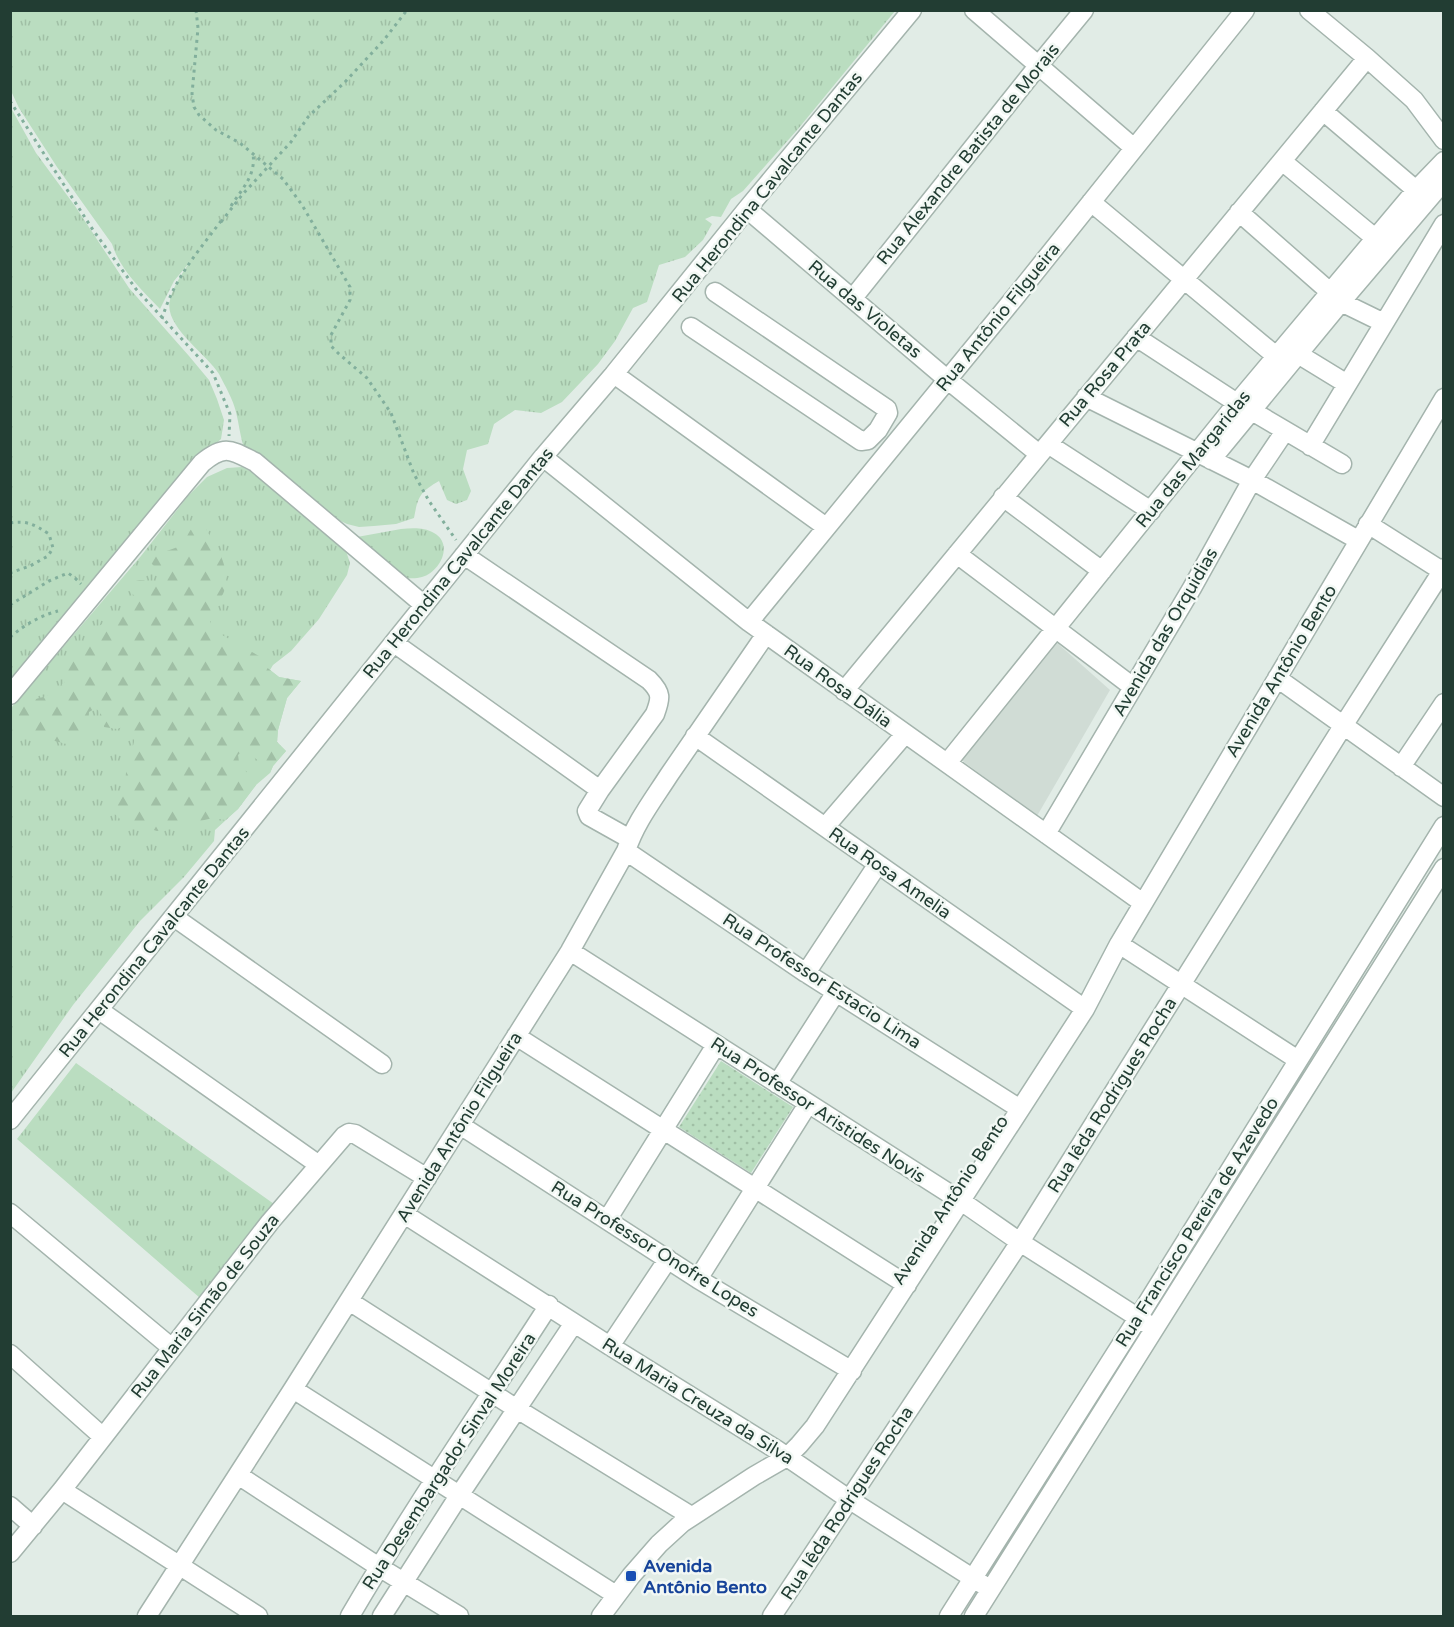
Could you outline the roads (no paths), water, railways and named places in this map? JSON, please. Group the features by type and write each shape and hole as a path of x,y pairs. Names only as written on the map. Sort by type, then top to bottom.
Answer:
{"street":[{"name":"Rua Herondina Cavalcante Dantas","path":"10,1120 543,457 614,374 912,10"},
{"path":"974,10 1134,148"},
{"name":"Rua Alexandre Batista de Morais","path":"852,298 1084,10"},
{"name":"Rua Antônio Filgueira","path":"749,622 948,380 1245,10"},
{"path":"1309,10 1414,100 1443,140"},
{"name":"Rua Rosa Prata","path":"844,691 1367,58"},
{"path":"1323,111 1416,190"},
{"name":"Rua das Margaridas","path":"948,762 1151,512 1204,456 1245,407 1298,354 1375,238 1443,160"},
{"path":"1282,161 1375,238"},
{"name":"Rua das Margaridas","path":"1245,407 1276,356 1335,297 1443,181"},
{"path":"1091,202 1276,356"},
{"name":"Rua das Violetas","path":"747,209 948,380 1043,449 1151,512"},
{"path":"1239,212 1335,297 1384,324"},
{"path":"1310,446 1443,224"},
{"path":"691,327 861,441 868,440 878,430 888,413 887,409 715,292"},
{"path":"1136,336 1245,407 1342,464"},
{"path":"1298,354 1347,384"},
{"path":"614,374 826,527"},
{"path":"1086,397 1252,480 1443,570"},
{"name":"Avenida Antônio Bento","path":"588,1617 631,1576 687,1514 745,1481 782,1454 799,1445 815,1426 847,1368 1119,944 1363,532 1437,422 1443,398"},
{"path":"878,430 897,442"},
{"name":"Avenida das Orquidias","path":"1046,834 1252,480 1285,431"},
{"path":"10,694 202,463 214,453 226,449 255,462 424,605"},
{"name":"Rua Rosa Dália","path":"543,457 749,622 1143,903"},
{"path":"1003,498 1102,571"},
{"path":"957,554 1133,687"},
{"path":"394,643 600,790 655,714 660,695 657,688 649,680 464,555"},
{"name":"Rua Iêda Rodrigues Rocha","path":"772,1617 1020,1242 1342,726 1443,570"},
{"name":"Avenida Antônio Filgueira","path":"147,1617 570,951 639,822 766,634"},
{"path":"1276,678 1443,797"},
{"path":"1401,767 1443,703"},
{"path":"825,827 905,734"},
{"name":"Rua Rosa Amelia","path":"695,736 1081,1006"},
{"name":"Rua Professor Estacio Lima","path":"600,790 588,809 589,816 806,973 1016,1106"},
{"name":"Rua Francisco Pereira de Azevedo","path":"949,1617 1138,1318 1443,826"},
{"path":"806,973 878,864"},
{"name":"Rua Francisco Pereira de Azevedo","path":"974,1617 1443,868"},
{"path":"174,917 382,1064"},
{"path":"1119,944 1298,1060"},
{"name":"Rua Professor Aristides Novis","path":"570,951 1156,1329"},
{"path":"777,1084 836,992"},
{"path":"99,1010 319,1165"},
{"path":"516,1036 902,1282"},
{"path":"607,1220 716,1045"},
{"path":"698,1279 808,1104"},
{"name":"Rua Professor Onofre Lopes","path":"460,1125 698,1279 847,1368"},
{"name":"Rua Maria Simão de Souza","path":"10,1553 62,1490 270,1222 344,1136 352,1133 427,1178"},
{"path":"10,1213 172,1348"},
{"name":"Rua Maria Creuza da Silva","path":"404,1214 991,1590"},
{"path":"610,1346 668,1259"},
{"path":"349,1301 517,1409 687,1514"},
{"name":"Rua Desembargador Sinval Moreira","path":"351,1617 379,1567 549,1305"},
{"name":"Rua Desembargador Sinval Moreira","path":"382,1617 460,1494 574,1323"},
{"path":"10,1354 103,1437"},
{"path":"293,1389 612,1592"},
{"path":"238,1475 459,1617"},
{"path":"62,1490 258,1617"},
{"path":"10,1506 33,1526"},
{"name":"Avenida Antônio Bento","path":"601,1617 612,1592"}],"place":[{"name":"Avenida Antônio Bento","path":"631,1576"}]}
